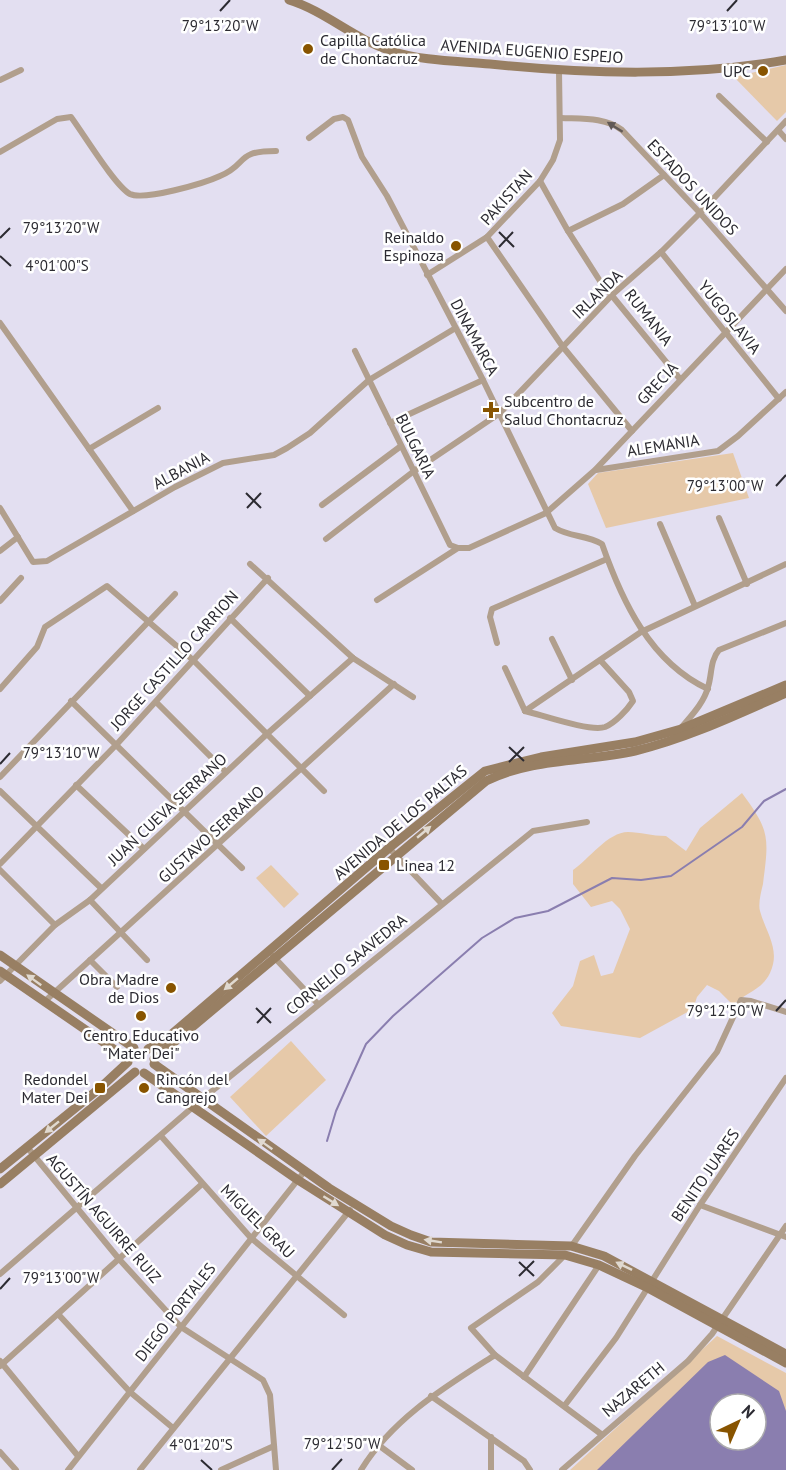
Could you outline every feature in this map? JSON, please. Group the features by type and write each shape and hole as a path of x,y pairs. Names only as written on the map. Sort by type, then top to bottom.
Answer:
{"main road":[{"name":"AVENIDA EUGENIO ESPEJO","path":"289,0 315,11 368,42 403,54 559,71 658,73 744,68 786,60"},
{"name":"AVENIDA DE LOS PALTAS","path":"682,733 786,685"},
{"name":"AVENIDA DE LOS PALTAS","path":"140,1073 154,1062 187,1026 393,851 486,781 501,773 541,764 633,751 786,693"},
{"path":"0,955 134,1048 148,1049 154,1062 301,1176"},
{"path":"2,976 44,1002 128,1061 140,1073 192,1108 351,1208 385,1235 406,1245 431,1252 568,1251 604,1256 720,1322 786,1354"},
{"name":"AVENIDA DE LOS PALTAS","path":"148,1049 187,1026"},
{"path":"0,1168 116,1076 128,1061 134,1048"},
{"path":"0,1184 140,1073"},
{"path":"568,1251 650,1284"},
{"path":"720,1322 786,1363"}],"street":[{"path":"0,80 21,70"},
{"name":"PAKISTAN","path":"427,274 487,237 540,181 553,160 560,141 559,71"},
{"path":"719,96 767,142"},
{"path":"0,152 57,119 71,117 116,180 129,193 136,196 150,195 221,176 247,154 254,151 276,151"},
{"name":"DINAMARCA","path":"309,138 334,119 343,117 348,120 362,156 387,196 454,329 483,380 555,528 567,535 589,537 602,544 641,632 675,670 708,689"},
{"name":"ESTADOS UNIDOS","path":"561,118 613,123 700,213 786,311"},
{"name":"IRLANDA","path":"326,539 414,471 500,413 613,294 662,252 786,121"},
{"path":"778,130 786,139"},
{"path":"568,231 623,204 664,175"},
{"name":"RUMANIA","path":"540,181 600,281 613,294 680,379"},
{"path":"487,237 563,347 632,431"},
{"name":"YUGOSLAVIA","path":"662,252 779,399"},
{"name":"GRECIA","path":"377,600 458,548 469,548 546,513 595,470 786,269"},
{"path":"0,322 133,512"},
{"name":"ALBANIA","path":"0,508 33,562 40,563 223,463 274,455 287,448 310,433 369,380 454,329"},
{"name":"BULGARIA","path":"355,351 450,545 458,548"},
{"path":"390,423 483,380"},
{"name":"ALEMANIA","path":"595,470 718,451 786,392"},
{"path":"89,449 158,408"},
{"path":"322,505 401,446"},
{"path":"719,518 747,584"},
{"path":"660,524 695,606"},
{"path":"0,551 18,537"},
{"path":"497,643 490,617 492,609 608,559"},
{"path":"250,564 353,658 413,697"},
{"path":"525,711 641,632 786,564"},
{"path":"0,601 21,578"},
{"name":"JORGE CASTILLO CARRION","path":"0,864 117,744 268,578"},
{"path":"1,688 37,647 45,627 107,586 151,621 268,733 324,791"},
{"path":"0,777 175,594"},
{"path":"230,618 310,696"},
{"path":"682,733 708,689 714,658 719,650 786,623"},
{"path":"552,639 572,680"},
{"name":"JUAN CUEVA SERRANO","path":"2,976 15,967 55,925 90,900 268,733 353,658"},
{"path":"525,711 591,727 604,727 628,709 633,701 601,661"},
{"path":"505,668 525,711"},
{"path":"0,679 1,688"},
{"name":"GUSTAVO SERRANO","path":"44,1002 394,684"},
{"path":"71,701 242,868"},
{"path":"156,702 226,772"},
{"path":"76,785 144,849"},
{"path":"0,792 101,888"},
{"name":"CORNELIO SAAVEDRA","path":"0,1274 201,1100 533,831 587,822"},
{"path":"393,851 442,904"},
{"path":"0,870 55,925"},
{"path":"90,900 147,960"},
{"path":"272,955 318,1004"},
{"path":"90,960 117,987"},
{"path":"601,1434 495,1355 471,1328 538,1282 568,1251 635,1156 717,1053 734,1019 738,1003 741,1000 752,1001 786,1012"},
{"name":"BENITO JUARES","path":"565,1405 615,1338 700,1205 786,1078"},
{"name":"MIGUEL GRAU","path":"161,1136 251,1238 344,1315"},
{"name":"AGUSTÍN AGUIRRE RUIZ","path":"27,1147 119,1259 181,1327 263,1380 270,1395 274,1446"},
{"name":"DIEGO PORTALES","path":"68,1470 301,1176"},
{"path":"78,1456 1,1363 202,1184"},
{"path":"700,1205 784,1235"},
{"path":"140,1470 351,1208"},
{"name":"NAZARETH","path":"562,1470 688,1361 720,1322 784,1235 786,1227"},
{"path":"524,1377 599,1265"},
{"path":"58,1314 130,1392 173,1428"},
{"path":"361,1470 377,1444 431,1396 495,1355"},
{"path":"431,1396 525,1461 530,1470"},
{"path":"491,1437 491,1470"},
{"path":"377,1444 412,1470"},
{"path":"221,1470 274,1446 276,1470"},
{"path":"0,1452 16,1470"}],"shaded area":[{"path":"786,65 786,112 777,121 734,77"},
{"path":"733,453 749,498 606,528 588,484 598,473"},
{"path":"742,793 763,826 765,835 766,855 759,908 774,957 767,979 733,1005 719,991 707,985 697,997 693,1009 640,1038 561,1026 552,1013 573,986 580,961 594,955 601,976 613,973 630,929 620,909 612,901 591,907 573,884 573,870 606,841 621,833 666,836 686,851 700,828"},
{"path":"271,865 299,894 284,908 256,878"},
{"path":"291,1041 326,1080 266,1136 230,1097"},
{"path":"717,1336 786,1373 786,1470 570,1470"},
{"path":"725,1355 779,1391 786,1411 786,1470 597,1470 708,1362"}],"waterway":[{"path":"327,1141 336,1111 366,1044 393,1016 482,938 515,918 548,911 612,878 641,880 671,876 742,827 764,801 786,789"}],"place":[{"name":"Capilla Católica de Chontacruz","path":"308,49"},
{"name":"UPC","path":"763,71"},
{"name":"Reinaldo Espinoza","path":"456,246"},
{"name":"Subcentro de Salud Chontacruz","path":"491,410"},
{"name":"Linea 12","path":"384,865"},
{"name":"Obra Madre de Dios","path":"171,988"},
{"name":"Centro Educativo \"Mater Dei\"","path":"141,1016"},
{"name":"Redondel Mater Dei","path":"100,1088"},
{"name":"Rincón del Cangrejo","path":"144,1088"}]}
